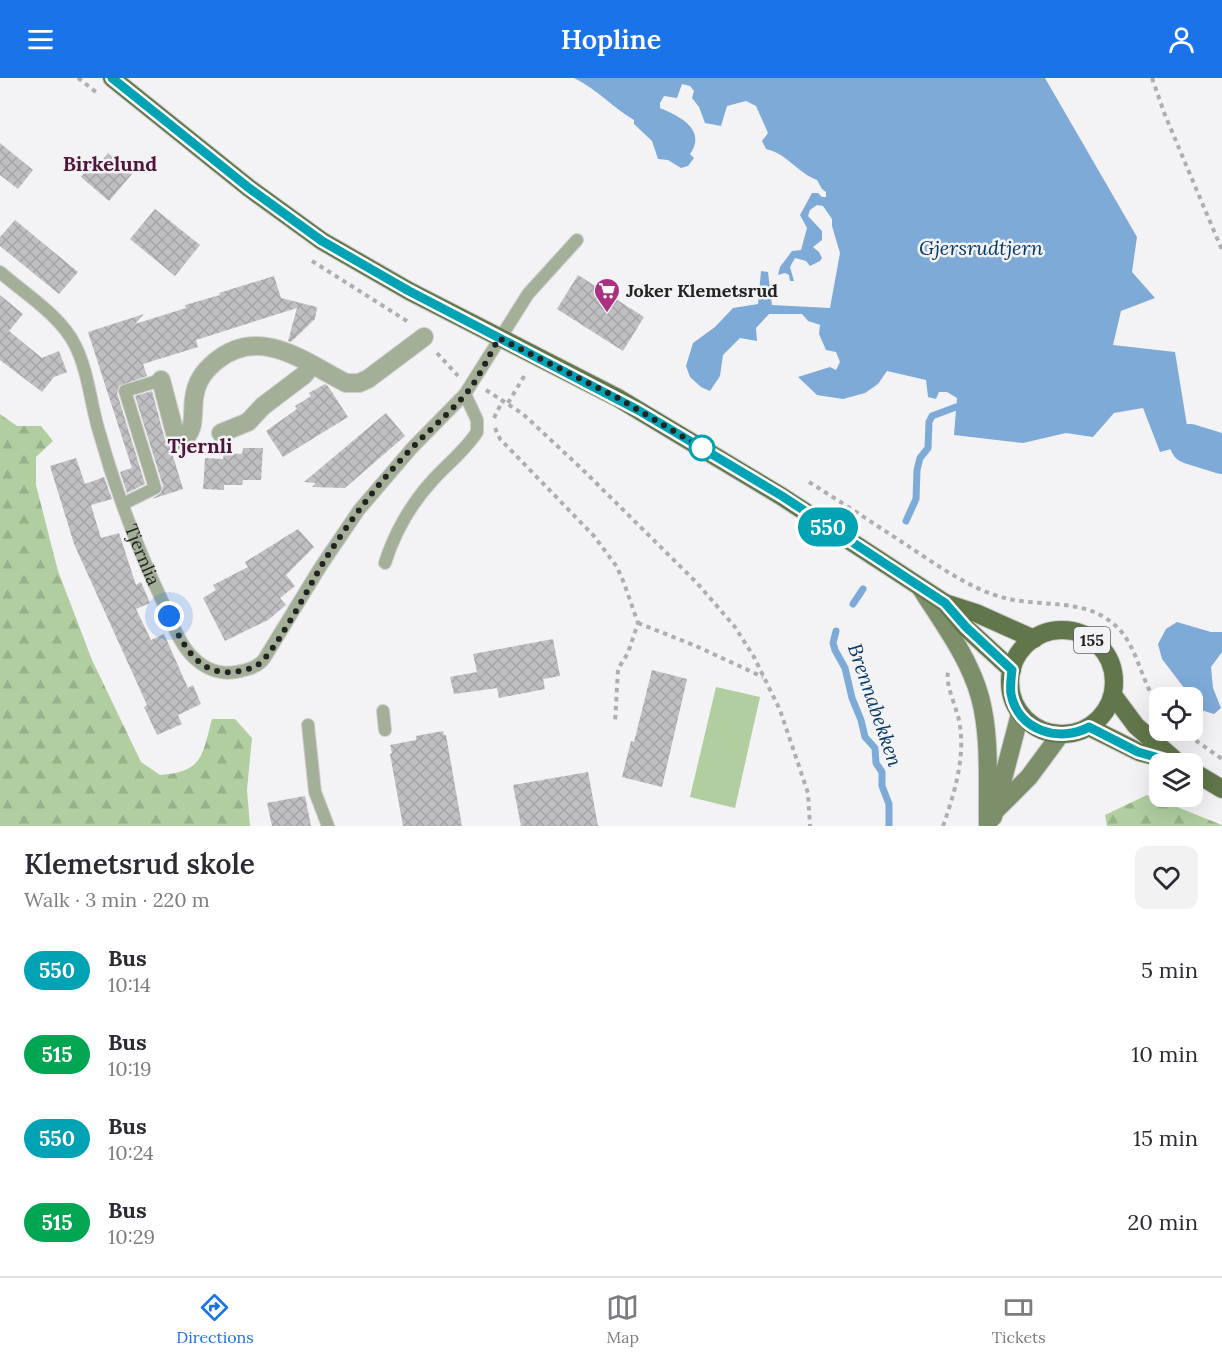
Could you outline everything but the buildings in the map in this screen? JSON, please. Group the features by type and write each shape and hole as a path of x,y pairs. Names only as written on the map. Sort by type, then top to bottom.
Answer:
{"main road":[{"path":"112,78 249,188 322,241 409,291 618,398 782,496 945,603 976,613 1034,639 1019,653 1012,670 1011,693 1020,714 1029,724 1060,735 1089,727 1107,708 1113,695 1136,726 1168,753"},
{"path":"920,587 964,659 980,697 986,739 991,821"},
{"path":"945,603 966,627 1012,670"},
{"name":"155","path":"1034,639 1049,632 1066,630 1084,634 1108,655 1113,667 1113,695"},
{"path":"991,821 1020,714"},
{"path":"1089,727 1138,752 1149,755"},
{"path":"991,821 1029,777 1060,735"},
{"path":"1203,778 1222,789"}],"street":[{"name":"Tjernlia","path":"160,380 176,436 181,440 188,437 192,430 196,385 205,370 220,357 243,347 268,345 284,350 346,382 359,383 368,379 424,337"},
{"path":"221,433 248,422 263,406 304,375 312,365"}],"lane":[{"name":"Tjernlia","path":"0,272 63,327 75,345 86,375 99,432 151,578 190,655 200,663 219,672 229,673 254,667 261,663 272,650 321,566 359,510 412,448 465,394 528,294 577,240"},
{"name":"Tjernlia","path":"123,504 155,488 125,391 160,380"},
{"path":"385,563 390,546 399,529 430,483 477,432 477,420 465,394"},
{"path":"382,711 385,730"},
{"path":"308,725 315,792 328,826"}],"path":[{"path":"1152,78 1165,115 1222,250"},
{"path":"524,378 494,419 495,429 500,439 580,521 607,553 624,583 638,622 628,653 618,669 615,723"},
{"path":"473,384 506,401 576,463 697,583 735,627 780,710 808,793 810,826"},
{"path":"809,482 934,563 980,589 1002,598 1027,603 1077,606 1093,611 1119,628 1128,641 1149,690"},
{"path":"638,622 764,677"},
{"path":"943,826 955,786 962,746 957,707 947,680 948,669 951,667"},
{"path":"1197,741 1222,759"}],"green space":[{"path":"0,414 17,426 41,426 53,441 36,457 36,485 58,571 92,660 141,762 160,775 185,770 198,760 206,743 212,719 235,719 252,738 247,790 250,826 0,826"},
{"path":"716,687 760,697 735,808 690,797"},
{"path":"1147,795 1149,796 1149,807 1177,807 1222,826 1107,826 1105,815"}],"water":[{"name":"Gjersrudtjern","path":"574,78 1045,78 1137,237 1132,272 1155,298 1121,311 1113,345 1175,352 1190,444 1160,452 1143,408 1114,413 1093,437 1066,433 1023,443 954,435 957,398 947,392 939,392 936,399 928,397 926,380 887,371 878,384 865,393 843,399 817,395 798,377 830,367 836,370 840,362 836,352 826,350 819,334 820,325 808,321 802,314 769,314 756,328 757,341 740,338 723,355 720,376 710,391 701,387 690,377 686,366 693,343 715,327 733,308 758,304 761,271 768,272 772,305 830,308 840,253 832,219 823,206 817,205 810,210 808,216 822,231 822,240 813,247 822,258 810,266 806,261 795,258 790,267 794,281 790,281 789,275 785,273 778,275 780,267 792,251 801,250 807,228 800,215 812,193 826,197 826,192 817,180 780,155 766,149 762,141 768,133 756,106 746,101 727,106 721,126 705,123 699,107 692,98 694,91 690,86 682,84 677,98 664,96 660,108 676,115 689,125 695,138 690,154 694,158 688,166 681,168 668,160 658,159 652,141 634,124 634,120 590,87"},
{"path":"1177,622 1211,632 1222,632 1222,652 1211,667 1213,688 1221,708 1214,714 1203,711 1203,687 1183,687 1162,659 1158,644 1166,629"}],"waterway":[{"path":"906,521 916,499 917,470 920,458 928,448 929,422 932,416 956,407"},
{"path":"1190,444 1222,454"},
{"path":"853,604 863,589"},
{"name":"Brennabekken","path":"836,631 833,643 835,650 845,668 865,737 875,748 876,763 882,772 882,786 889,804 889,826"}],"bus line":[{"name":"550","path":"112,78 249,188 322,241 409,291 618,398 782,496 945,603 966,627 1012,670 1011,693 1020,714 1029,724 1060,735 1089,727 1138,752 1149,755"}],"place":[{"name":"Joker Klemetsrud","path":"607,314"}],"district":[{"name":"Birkelund","path":"110,164"},
{"name":"Tjernli","path":"200,446"}],"route":[{"path":"169,616 190,655 211,670 229,673 245,670 261,663 277,642 341,534 394,468 465,394 499,338 618,398 702,448"}]}
